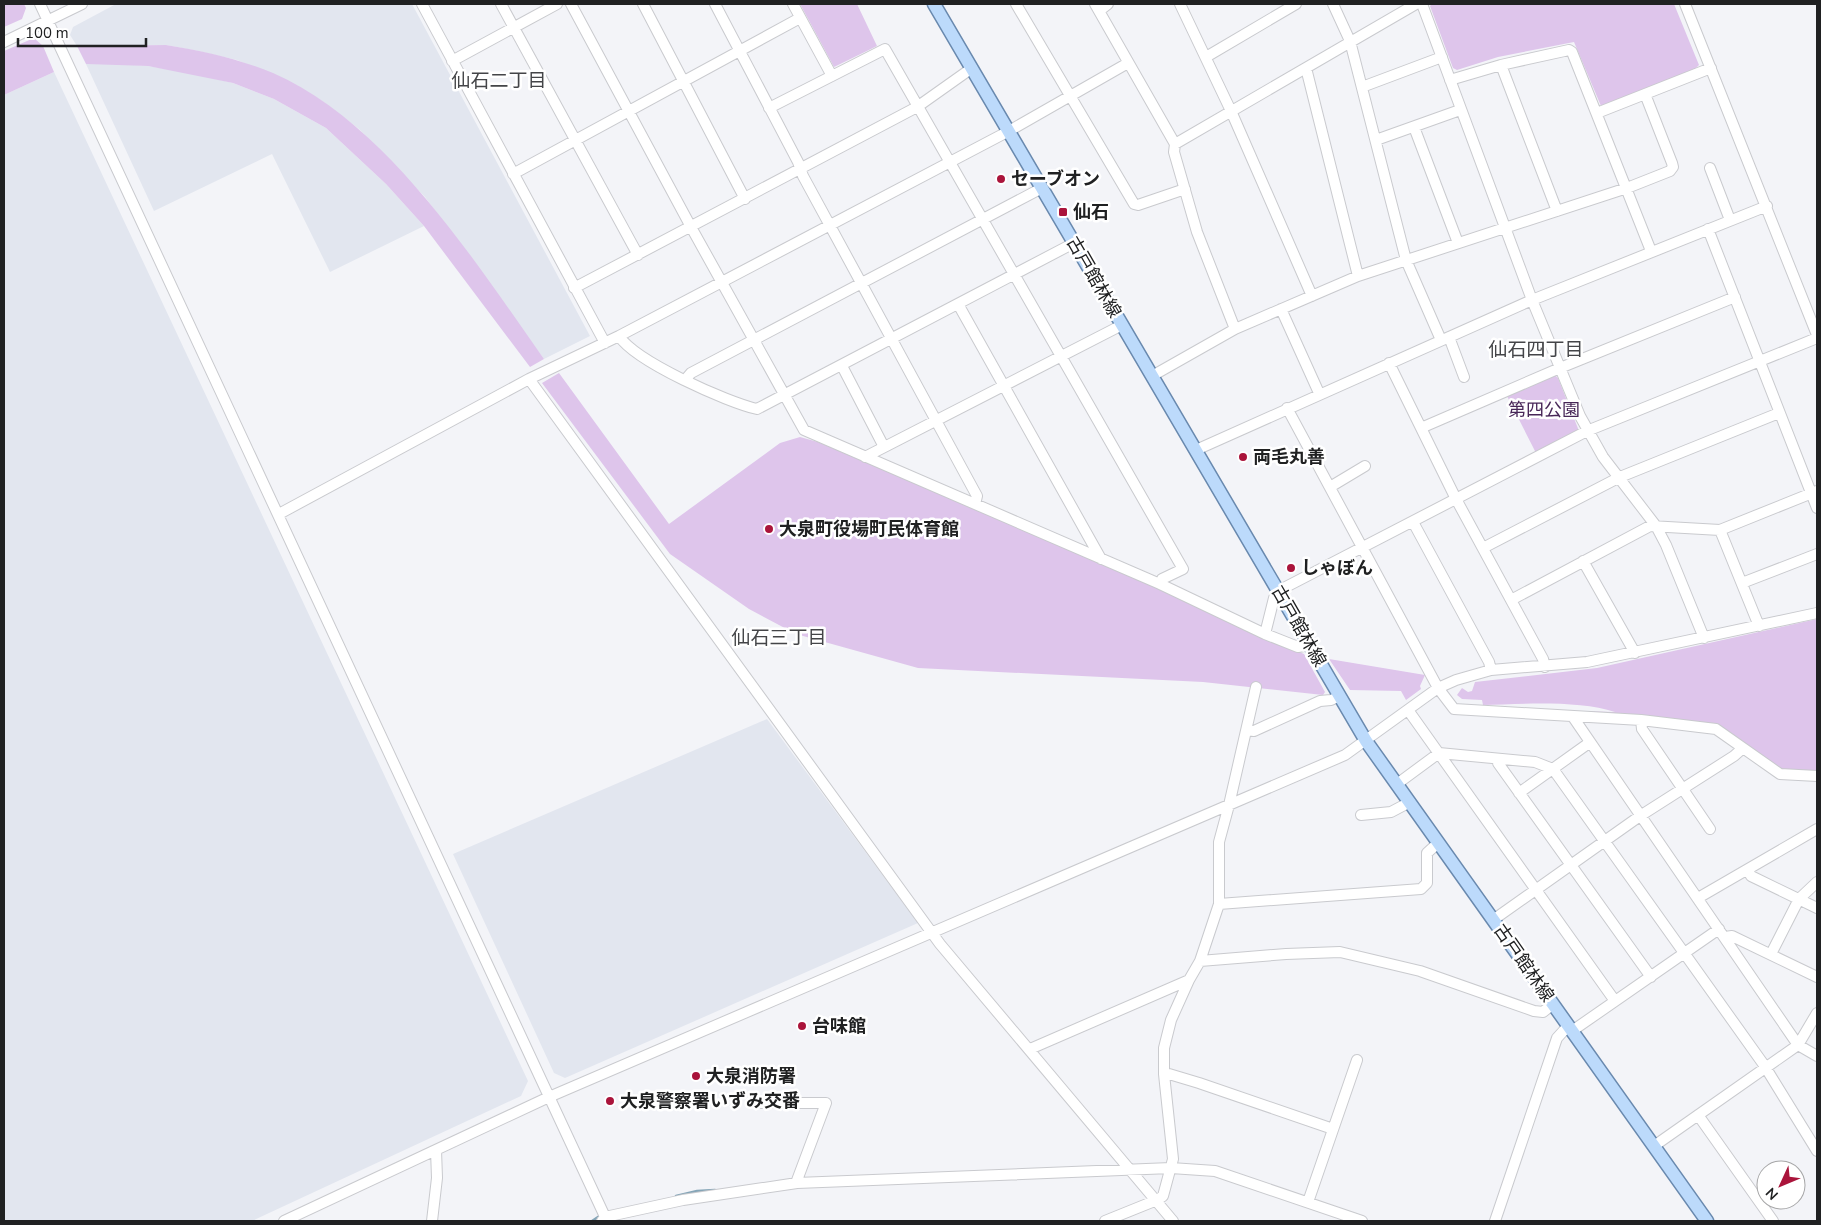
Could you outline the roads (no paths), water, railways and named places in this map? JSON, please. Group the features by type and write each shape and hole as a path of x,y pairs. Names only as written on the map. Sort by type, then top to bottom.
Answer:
{"main road":[{"name":"古戸館林線","path":"934,4 1366,741 1707,1221"}],"street":[{"path":"40,4 279,514 604,1220 683,1200 796,1183 952,1175 1171,1168 1215,1170 1362,1221"},
{"path":"4,42 82,4"},
{"path":"422,4 605,343"},
{"path":"501,4 638,255"},
{"path":"452,61 557,4"},
{"path":"571,4 630,110 721,283 804,430 1160,584 1265,634 1298,647 1310,645"},
{"path":"643,4 745,199"},
{"path":"715,4 831,226 977,496 975,504"},
{"path":"792,4 832,76"},
{"path":"1016,4 1134,204 1138,205 1185,189"},
{"path":"1108,4 1097,7 1174,144 1174,152 1197,232 1235,329"},
{"path":"1180,4 1231,111 1312,296"},
{"path":"1206,57 1296,4"},
{"path":"1333,4 1350,41 1406,260 1464,377"},
{"path":"1174,144 1416,4"},
{"path":"1422,4 1532,300 1587,431 1604,457 1656,526 1669,552 1704,638"},
{"path":"1265,634 1274,598 1278,591 1587,431 1760,362 1817,337 1685,4"},
{"path":"513,174 800,18"},
{"path":"770,108 885,49 1183,569 1162,579 1160,584"},
{"path":"1450,80 1501,65 1570,50 1651,251"},
{"path":"1362,87 1442,57"},
{"path":"279,514 529,379 619,336 1009,132 1128,63"},
{"path":"1501,65 1557,211"},
{"path":"574,288 917,107 972,68"},
{"path":"1306,68 1358,276"},
{"path":"1597,113 1711,68"},
{"path":"1152,376 1235,329 1358,276 1627,188 1670,171 1673,167 1645,94"},
{"path":"1376,140 1460,110"},
{"path":"1414,127 1458,243"},
{"path":"1710,168 1730,220"},
{"path":"684,380 691,373 1042,188"},
{"path":"1196,450 1319,393 1532,300 1766,206"},
{"path":"1708,228 1779,413 1814,492 1817,508"},
{"path":"619,336 626,346 684,380 757,409 1074,243"},
{"path":"1421,428 1560,368 1736,298"},
{"path":"958,304 1101,559"},
{"path":"1281,309 1319,393"},
{"path":"865,457 1122,324"},
{"path":"1389,364 1456,500 1543,659 1545,668"},
{"path":"842,366 884,447"},
{"path":"529,379 931,933 1173,1221"},
{"path":"1287,408 1438,688 1449,705 1461,711 1641,720 1716,729 1780,774 1817,776"},
{"path":"1483,548 1620,477 1779,413"},
{"path":"1330,487 1365,466"},
{"path":"1511,600 1650,526 1720,530 1814,492"},
{"path":"1413,522 1489,662 1490,670"},
{"path":"1720,530 1759,626"},
{"path":"1742,583 1817,554"},
{"path":"1584,561 1635,653"},
{"path":"284,1221 549,1097 1230,805 1344,754 1366,741 1438,688 1456,680 1490,670 1545,668 1635,653 1817,613"},
{"path":"1105,1221 1163,1196 1171,1168 1173,1146 1164,1074 1164,1048 1171,1020 1200,961 1219,904 1219,842 1230,805 1256,687"},
{"path":"1247,730 1254,731 1320,701 1331,700 1340,696"},
{"path":"1408,710 1616,1001"},
{"path":"1573,717 1589,743 1798,1045 1817,1056"},
{"path":"1641,720 1642,729 1710,829"},
{"path":"1519,793 1589,743"},
{"path":"1493,920 1570,864 1640,816 1734,756 1742,748"},
{"path":"1396,784 1439,753 1535,762 1552,769 1766,1068 1817,1151"},
{"path":"1498,759 1498,763 1519,793 1650,976"},
{"path":"1361,814 1391,812 1410,802"},
{"path":"1698,898 1817,829"},
{"path":"1219,904 1421,889 1427,882 1427,853 1438,843"},
{"path":"1748,870 1752,876 1817,908"},
{"path":"1771,954 1799,899 1817,882"},
{"path":"1495,1221 1557,1038 1570,1028 1616,1001 1684,953 1722,933 1771,954 1817,977"},
{"path":"1200,961 1340,952 1420,971 1534,1011 1543,1012 1553,1004"},
{"path":"1030,1049 1189,980"},
{"path":"1654,1146 1798,1045 1817,1013"},
{"path":"1308,1202 1357,1060"},
{"path":"1164,1074 1199,1083 1333,1129"},
{"path":"757,1103 826,1102 796,1183"},
{"path":"1698,1115 1773,1221"},
{"path":"432,1221 437,1178 436,1150"}],"waterway":[{"path":"676,1196 697,1191 715,1190"},
{"path":"592,1221 601,1215"}],"place":[{"name":"セーブオン","path":"1001,179"},
{"name":"仙石","path":"1063,212"},
{"name":"両毛丸善","path":"1243,457"},
{"name":"大泉町役場町民体育館","path":"769,529"},
{"name":"しゃぼん","path":"1291,568"},
{"name":"台味館","path":"802,1026"},
{"name":"大泉消防署","path":"696,1076"},
{"name":"大泉警察署いずみ交番","path":"610,1101"}],"district":[{"name":"仙石二丁目","path":"499,80"},
{"name":"仙石四丁目","path":"1536,349"},
{"name":"仙石三丁目","path":"779,637"}],"park label":[{"name":"第四公園","path":"1544,410"}]}
